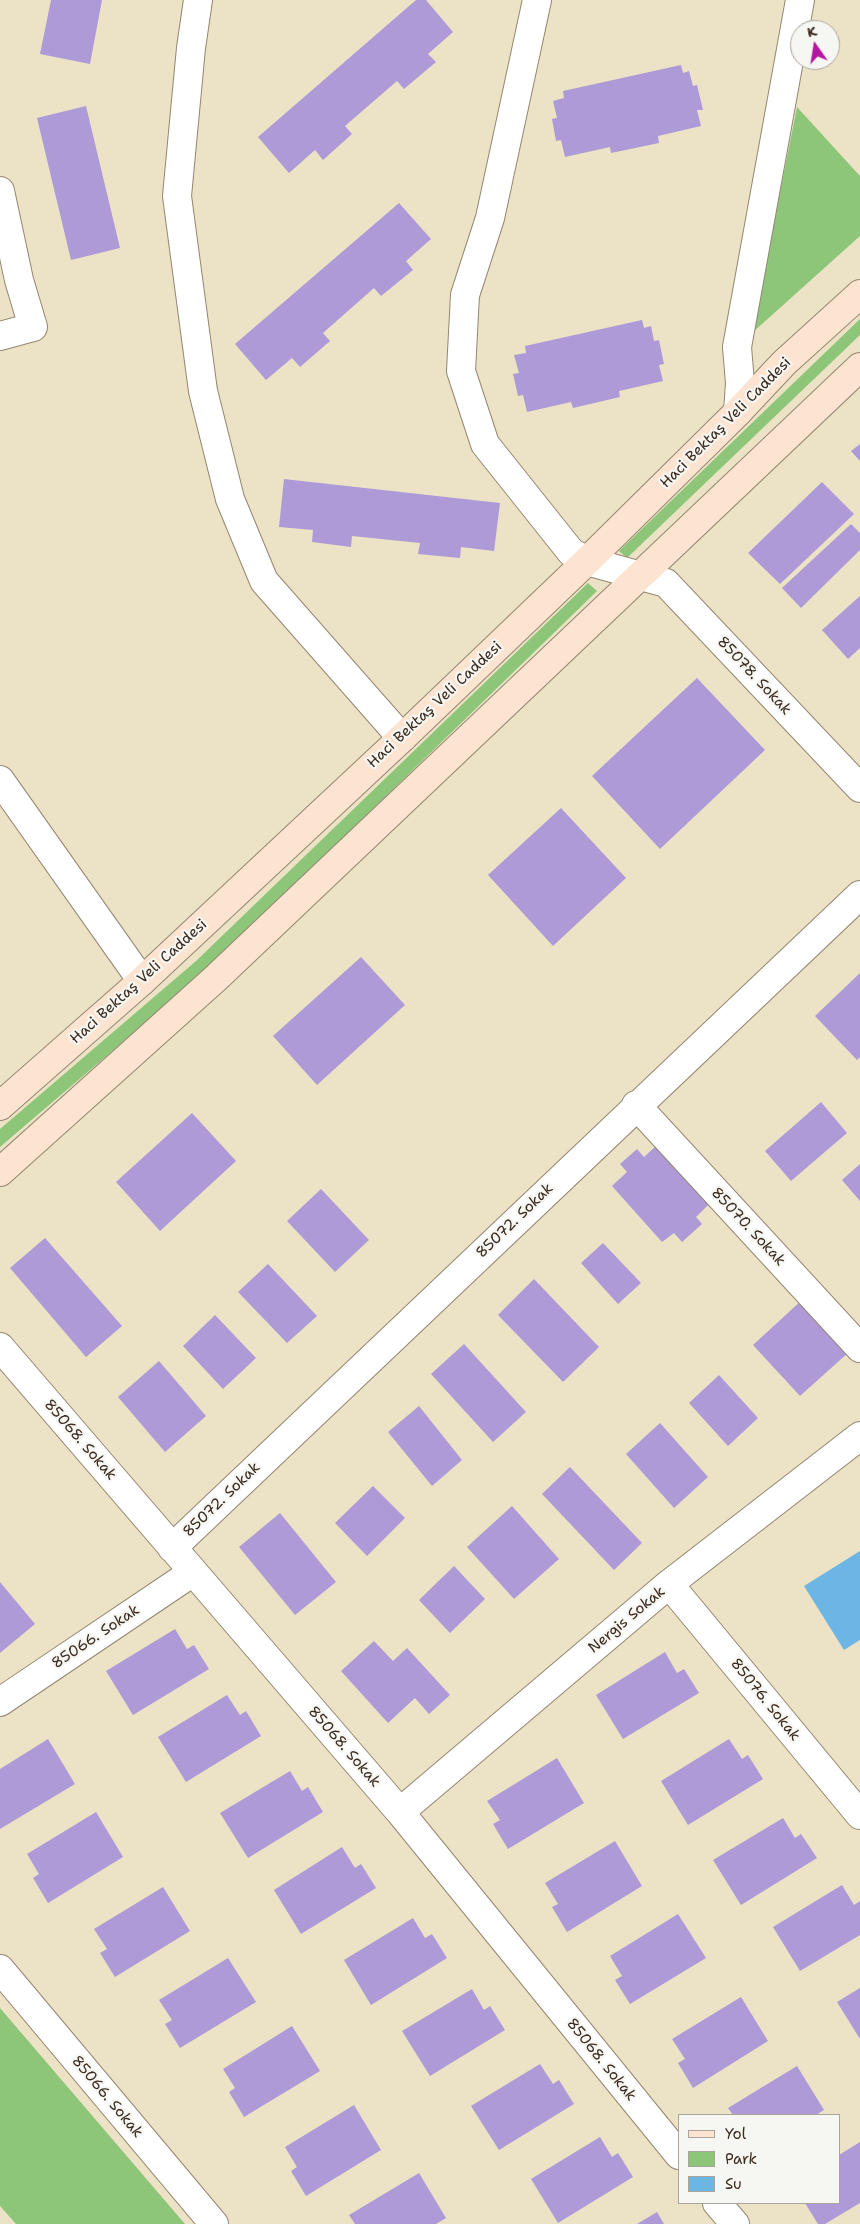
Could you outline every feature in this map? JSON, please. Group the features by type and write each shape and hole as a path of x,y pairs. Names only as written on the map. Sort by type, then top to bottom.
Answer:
{"main road":[{"name":"Haci Bektaş Veli Caddesi","path":"0,1106 142,981 402,738 587,561 738,412 784,363 860,294"},
{"path":"0,1172 216,978 860,367"}],"street":[{"path":"198,0 190,48 177,196 202,391 230,500 264,581 402,738"},
{"name":"85078. Sokak","path":"537,0 490,218 465,295 461,371 485,444 571,552 587,561 666,583 860,788"},
{"path":"738,412 740,383 737,347 800,0"},
{"path":"0,191 20,280 34,328 0,336"},
{"path":"0,780 142,981"},
{"name":"85072. Sokak","path":"172,1548 860,895"},
{"name":"85070. Sokak","path":"636,1106 860,1348"},
{"name":"85068. Sokak","path":"0,1347 400,1812 678,2154"},
{"name":"Nergis Sokak","path":"400,1812 669,1584 860,1436"},
{"name":"85066. Sokak","path":"0,1702 193,1572"},
{"name":"85076. Sokak","path":"669,1584 860,1815"},
{"name":"85066. Sokak","path":"0,1969 214,2224"},
{"path":"718,2204 735,2224"}],"green space":[{"path":"797,107 860,176 860,236 752,333"},
{"path":"860,319 860,335 627,558 619,551"},
{"path":"588,583 597,591 207,970 0,1147 0,1129 196,961"},
{"path":"0,2008 185,2224 16,2224 0,2206"}],"water":[{"path":"860,1551 860,1640 844,1650 804,1586"}],"building":[{"path":"51,0 102,0 90,64 40,54"},
{"path":"416,0 426,0 453,32 428,54 436,62 404,89 397,81 345,126 352,134 323,160 315,150 289,173 258,137"},
{"path":"681,65 683,73 689,71 693,86 697,85 703,110 697,110 701,126 658,136 659,143 611,153 610,147 565,157 561,140 556,141 552,119 557,118 553,101 564,98 563,91"},
{"path":"86,106 120,248 71,260 37,118"},
{"path":"399,203 431,239 406,261 413,270 381,296 374,288 323,333 330,341 300,367 292,358 266,380 235,344"},
{"path":"642,320 644,328 651,326 654,341 659,340 664,364 659,365 663,381 619,391 620,397 573,408 571,402 527,412 523,395 518,396 513,374 519,373 514,355 526,353 525,346"},
{"path":"860,444 860,461 851,451"},
{"path":"284,479 500,503 494,551 461,547 460,558 418,554 420,543 352,536 351,547 312,542 313,530 279,527"},
{"path":"822,482 854,514 780,584 748,553"},
{"path":"851,524 860,533 860,550 801,608 782,588"},
{"path":"860,596 860,648 848,659 822,630"},
{"path":"697,678 765,750 660,849 592,776"},
{"path":"561,808 626,878 553,946 488,875"},
{"path":"361,957 405,1005 317,1085 273,1036"},
{"path":"860,973 860,1057 857,1060 815,1016"},
{"path":"821,1102 847,1133 791,1181 765,1151"},
{"path":"192,1113 236,1161 160,1231 116,1182"},
{"path":"656,1146 708,1205 696,1217 702,1224 682,1242 674,1233 662,1242 612,1186 627,1172 620,1164 637,1149 644,1157"},
{"path":"860,1164 860,1201 842,1180"},
{"path":"321,1189 369,1240 335,1272 287,1221"},
{"path":"45,1238 122,1326 86,1357 10,1268"},
{"path":"603,1243 641,1283 618,1304 581,1263"},
{"path":"268,1264 317,1316 287,1343 238,1292"},
{"path":"534,1279 599,1347 563,1382 498,1315"},
{"path":"802,1300 849,1352 800,1396 753,1345"},
{"path":"215,1315 256,1358 223,1389 183,1346"},
{"path":"464,1344 526,1412 493,1442 431,1374"},
{"path":"159,1361 206,1416 165,1452 118,1397"},
{"path":"719,1375 758,1418 728,1446 689,1403"},
{"path":"419,1406 462,1460 432,1486 388,1432"},
{"path":"660,1423 708,1477 674,1508 626,1454"},
{"path":"570,1467 642,1543 614,1570 542,1494"},
{"path":"373,1486 405,1518 367,1556 335,1523"},
{"path":"512,1506 559,1559 514,1599 467,1547"},
{"path":"280,1513 336,1582 295,1615 239,1547"},
{"path":"454,1566 485,1599 450,1633 419,1600"},
{"path":"0,1582 35,1624 0,1653"},
{"path":"175,1629 187,1649 194,1645 209,1669 133,1715 106,1671"},
{"path":"374,1641 393,1661 407,1648 450,1695 429,1714 415,1698 388,1723 341,1671"},
{"path":"665,1652 677,1673 684,1669 699,1693 623,1739 596,1695"},
{"path":"227,1695 240,1715 246,1711 261,1736 186,1782 158,1737"},
{"path":"48,1739 75,1784 0,1829 0,1769"},
{"path":"729,1739 742,1759 748,1755 763,1779 688,1825 661,1781"},
{"path":"557,1758 584,1803 508,1849 493,1824 500,1820 487,1801"},
{"path":"290,1771 302,1791 308,1787 323,1812 248,1858 220,1813"},
{"path":"96,1812 123,1857 48,1903 33,1878 39,1874 27,1854"},
{"path":"783,1818 795,1838 801,1834 817,1858 741,1905 713,1860"},
{"path":"615,1841 642,1886 567,1932 552,1907 558,1904 545,1883"},
{"path":"342,1847 355,1868 361,1864 376,1888 301,1934 274,1890"},
{"path":"842,1885 854,1905 860,1901 860,1935 800,1971 773,1927"},
{"path":"163,1887 190,1931 115,1977 100,1953 107,1949 94,1929"},
{"path":"678,1914 706,1958 630,2004 615,1980 622,1976 610,1956"},
{"path":"413,1918 425,1938 432,1934 447,1958 371,2005 344,1960"},
{"path":"228,1958 256,2002 180,2048 165,2024 172,2020 159,2000"},
{"path":"860,1988 860,2039 837,2002"},
{"path":"472,1989 484,2010 490,2006 505,2030 430,2076 402,2031"},
{"path":"741,1997 768,2041 693,2088 678,2063 685,2059 672,2039"},
{"path":"292,2026 320,2071 244,2117 229,2092 235,2088 223,2069"},
{"path":"540,2064 553,2084 559,2080 574,2104 499,2150 471,2106"},
{"path":"797,2066 824,2110 818,2114 732,2114 728,2108"},
{"path":"354,2105 381,2150 306,2196 291,2171 297,2167 285,2147"},
{"path":"600,2137 612,2157 618,2153 633,2177 558,2223 531,2179"},
{"path":"860,2142 860,2203 825,2224 818,2224 806,2204 840,2204 840,2154"},
{"path":"419,2173 446,2218 436,2224 355,2224 349,2215"},
{"path":"657,2212 664,2224 637,2224"}]}
